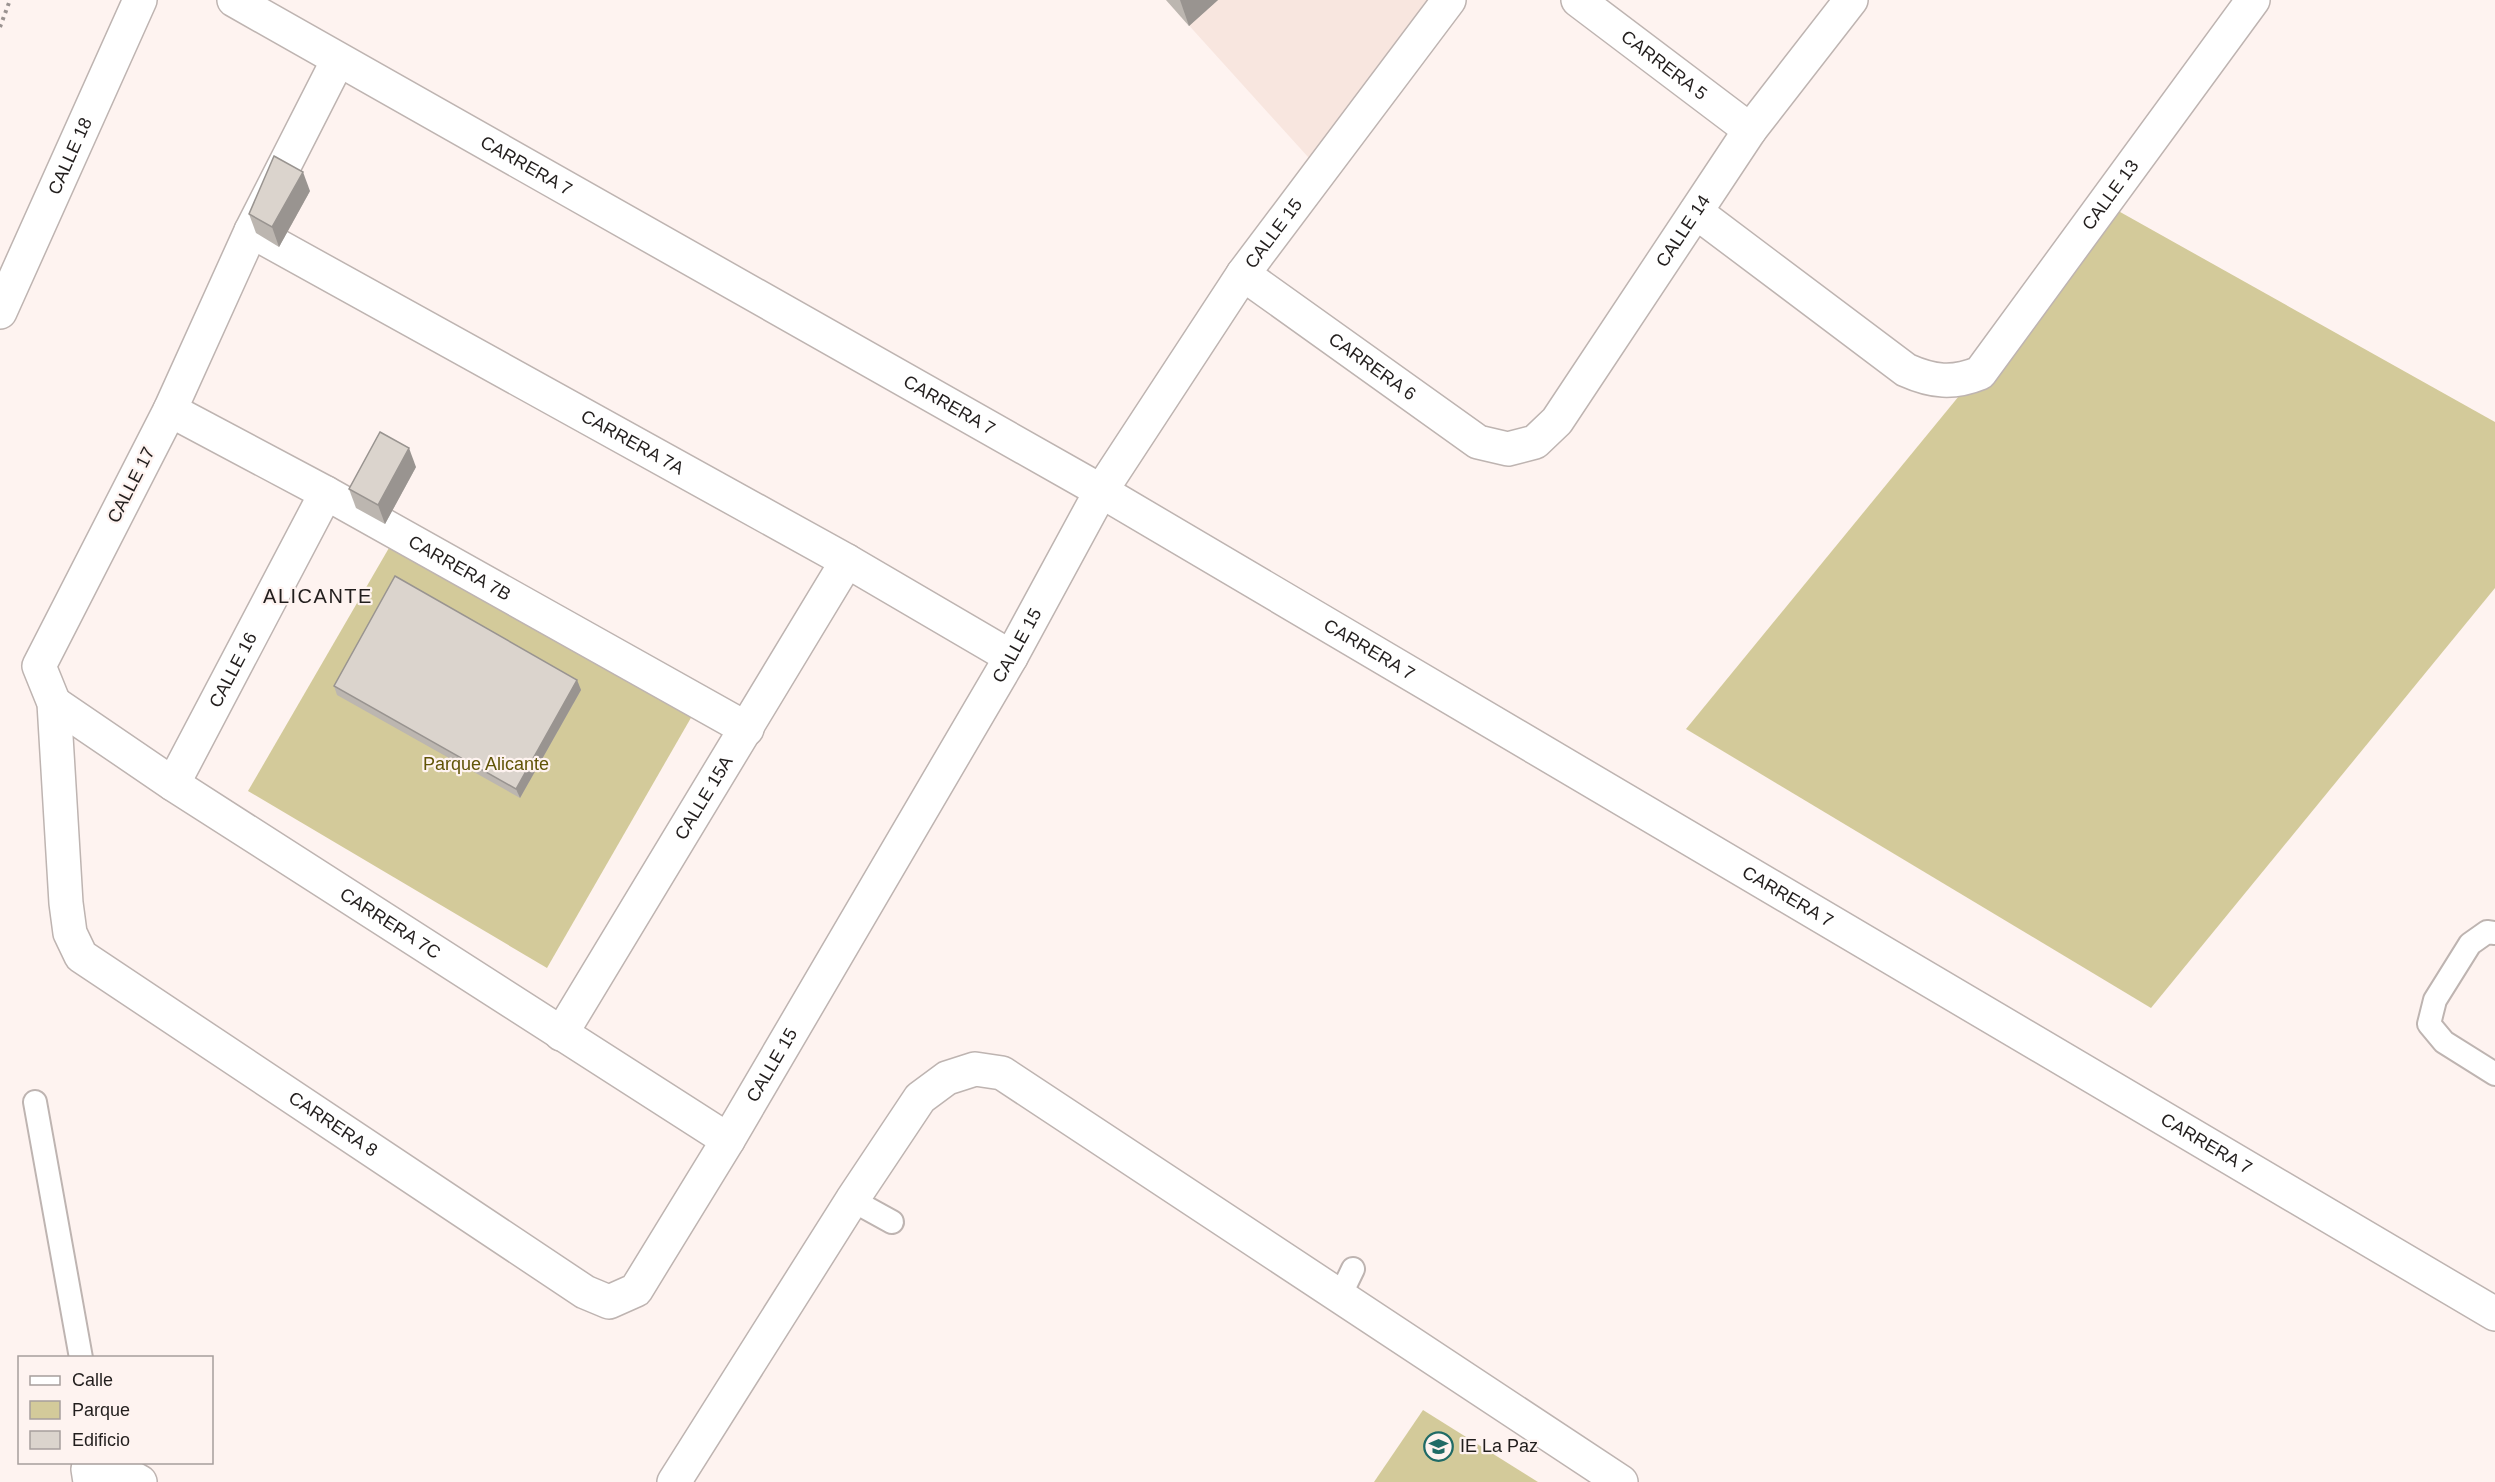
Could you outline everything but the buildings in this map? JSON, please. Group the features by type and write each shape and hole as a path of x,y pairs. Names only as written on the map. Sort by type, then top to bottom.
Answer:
{"street":[{"name":"CALLE 18","path":"0,312 140,0"},
{"name":"CARRERA 7","path":"234,0 1101,491 2495,1314"},
{"name":"CALLE 15","path":"609,1302 636,1290 728,1140 1011,657 1101,491 1243,274 1449,0"},
{"name":"CARRERA 5","path":"1578,0 1750,130"},
{"name":"CALLE 14","path":"1508,449 1535,442 1557,422 1750,130 1851,0"},
{"name":"CALLE 13","path":"1696,212 1906,370 1921,377 1959,381 1980,373 2253,0"},
{"name":"CALLE 17","path":"70,933 54,704 39,666 170,410 251,231 338,60"},
{"name":"CARRERA 7A","path":"251,231 847,561 1011,657"},
{"name":"CARRERA 6","path":"1243,274 1478,442 1508,449"},
{"name":"CARRERA 7B","path":"170,410 326,493 747,729"},
{"name":"CALLE 16","path":"172,784 326,493"},
{"name":"CALLE 15A","path":"561,1034 847,561"},
{"name":"CARRERA 7C","path":"54,704 172,784 728,1140"},
{"name":"CARRERA 8","path":"70,933 81,956 585,1292 609,1302"},
{"path":"674,1482 852,1200 920,1098 947,1078 975,1069 1002,1074 1347,1282 1621,1482"},
{"path":"88,1471 110,1465 140,1482"}],"lane":[{"path":"2495,933 2487,932 2470,944 2434,1000 2429,1024 2445,1042 2495,1074"},
{"path":"35,1102 81,1356"},
{"path":"852,1200 892,1222"}],"path":[{"path":"0,27 10,0"}],"shaded area":[{"path":"1166,0 1443,0 1318,168"}],"green space":[{"path":"2113,208 2495,422 2495,588 2151,1008 1686,729"},
{"name":"Parque Alicante","path":"393,541 692,716 547,968 248,791"},
{"name":"IE La Paz","path":"1423,1410 1538,1482 1374,1482"}],"place":[{"name":"IE La Paz","path":"1439,1446"}],"district":[{"name":"ALICANTE","path":"318,596"}]}
